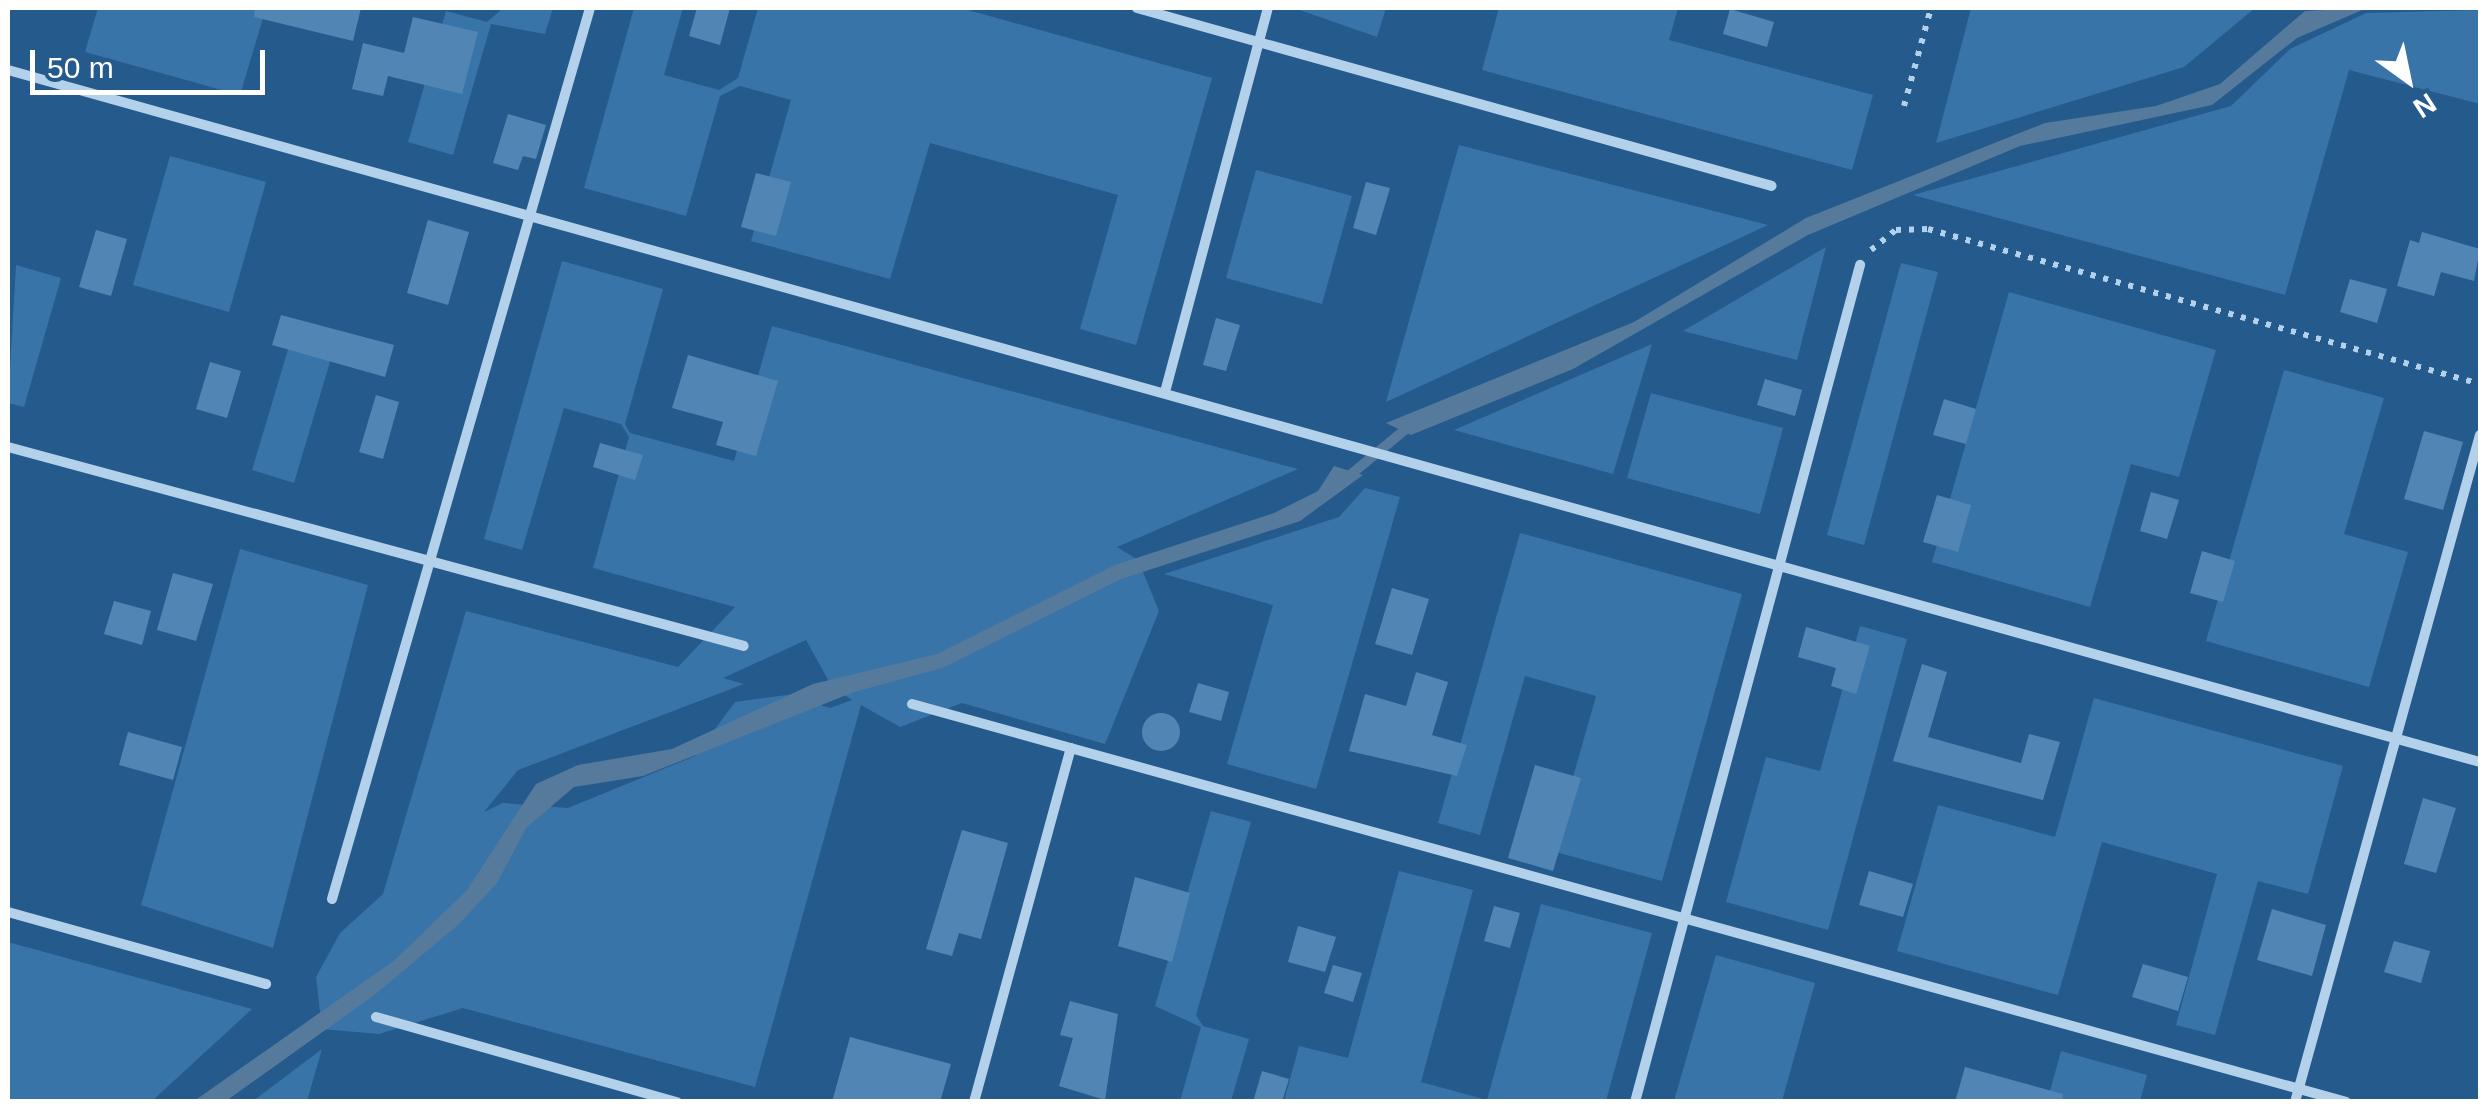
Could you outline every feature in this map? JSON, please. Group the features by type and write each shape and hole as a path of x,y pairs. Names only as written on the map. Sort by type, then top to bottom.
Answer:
{"street":[{"path":"332,900 590,8"},
{"path":"1137,8 1772,186"},
{"path":"1165,392 1268,8"},
{"path":"8,70 2480,762"},
{"path":"1635,1102 1860,266"},
{"path":"2296,1102 2480,435"},
{"path":"8,447 428,566 744,646"},
{"path":"912,704 2346,1102"},
{"path":"974,1102 1071,748"},
{"path":"8,912 266,984"},
{"path":"376,1017 677,1102"}],"path":[{"path":"1904,106 1930,8"},
{"path":"1860,266 1896,230 1928,228 2480,384"}],"shaded area":[{"path":"98,8 266,8 240,95 85,52"},
{"path":"503,8 553,8 545,34 491,24 453,155 408,142 446,11 487,22"},
{"path":"634,8 683,8 664,75 719,90 738,78 758,8 961,8 1212,78 1136,345 1080,329 1118,195 930,143 890,279 751,241 791,100 740,86 720,96 686,216 584,188"},
{"path":"1294,8 1386,8 1377,37"},
{"path":"1499,8 1678,8 1669,40 1873,95 1852,170 1482,70"},
{"path":"1971,8 2255,8 2184,67 1936,143"},
{"path":"2367,8 2297,38 2212,105 2020,146 1808,235 1573,369 1411,435 1386,423 1634,322 1806,218 2045,123 2156,106 2220,84 2305,11"},
{"path":"2480,10 2480,104 2349,70 2285,295 1913,195 2231,106 2290,49 2366,13"},
{"path":"1459,145 1768,225 1386,402"},
{"path":"170,156 266,182 229,312 133,285"},
{"path":"1256,170 1352,196 1322,304 1226,278"},
{"path":"1826,247 1797,360 1683,331"},
{"path":"562,261 663,289 625,424 630,433 734,461 772,326 1298,469 1117,547 1138,560 1159,611 1105,744 962,703 900,727 861,705 755,1087 463,1008 379,1034 322,1029 316,977 340,933 383,894 466,611 678,667 735,607 593,568 629,437 621,424 564,408 522,550 484,539","holes":["806,640 832,687 852,700 830,708 787,695 735,702 695,756 568,808 503,803 484,812 518,770 744,684 723,678"]},
{"path":"1901,263 1938,272 1864,545 1827,535"},
{"path":"16,265 61,278 24,407 8,403"},
{"path":"2009,292 2216,350 2179,477 2131,464 2090,607 1932,562"},
{"path":"290,343 332,355 294,483 252,470"},
{"path":"1652,344 1613,474 1454,430"},
{"path":"2284,370 2384,398 2344,534 2408,552 2369,687 2206,641"},
{"path":"1651,393 1783,428 1760,514 1627,478"},
{"path":"1334,466 1363,475 1300,521 1121,579 942,668 854,692 643,776 574,787 526,828 497,883 458,925 373,996 226,1101 194,1101 395,960 467,890 536,784 578,765 672,749 813,684 937,654 1115,565 1274,513 1318,491"},
{"path":"1365,488 1400,497 1316,789 1227,764 1273,605 1164,574 1339,517"},
{"path":"1520,533 1742,594 1662,881 1552,851 1596,696 1525,676 1480,835 1438,823"},
{"path":"240,549 368,585 273,948 141,905"},
{"path":"1860,626 1907,639 1828,930 1726,902 1766,757 1820,771"},
{"path":"2094,698 2343,766 2308,894 2258,881 2215,1035 2176,1025 2217,874 2102,842 2058,995 1897,951 1938,805 2055,837"},
{"path":"1211,811 1251,822 1196,1015 1203,1026 1249,1039 1231,1101 1180,1101 1201,1027 1155,1006"},
{"path":"1399,871 1473,890 1421,1082 1487,1100 1541,904 1652,933 1606,1101 1284,1101 1299,1046 1348,1058"},
{"path":"8,942 252,1009 152,1101 8,1101"},
{"path":"1716,955 1815,983 1782,1101 1674,1101"},
{"path":"322,1049 307,1101 253,1101"},
{"path":"2061,1051 2147,1075 2140,1101 2047,1102"}],"building":[{"path":"255,8 361,8 353,41 254,17"},
{"path":"697,8 730,8 720,45 689,36"},
{"path":"1730,9 1774,22 1767,47 1723,34"},
{"path":"413,17 478,32 462,94 388,76 383,96 352,89 363,43 404,53"},
{"path":"508,114 546,125 536,159 523,156 518,170 493,163"},
{"path":"756,173 791,182 776,236 741,227"},
{"path":"1366,182 1390,188 1376,235 1353,228"},
{"path":"428,220 469,232 448,305 407,293"},
{"path":"96,230 127,239 111,296 79,287"},
{"path":"2422,232 2480,249 2474,281 2441,272 2434,296 2397,286 2410,240 2419,243"},
{"path":"2350,279 2387,289 2377,323 2340,312"},
{"path":"281,315 394,345 385,377 272,345"},
{"path":"1216,318 1240,325 1226,371 1203,365"},
{"path":"688,355 778,381 756,456 716,445 723,422 672,408"},
{"path":"210,362 241,371 227,418 196,409"},
{"path":"1765,379 1802,390 1795,416 1757,405"},
{"path":"376,395 399,402 383,459 359,452"},
{"path":"1944,399 1976,409 1966,444 1933,435"},
{"path":"2424,431 2463,442 2443,510 2404,499"},
{"path":"600,443 643,455 635,480 593,467"},
{"path":"2151,492 2179,500 2167,539 2140,531"},
{"path":"1937,495 1971,505 1958,552 1923,542"},
{"path":"2202,551 2235,561 2223,602 2190,593"},
{"path":"173,573 213,584 196,641 157,630"},
{"path":"1392,588 1429,599 1412,655 1375,644"},
{"path":"114,601 151,611 142,645 104,634"},
{"path":"1806,627 1870,646 1856,694 1831,686 1836,668 1798,657"},
{"path":"1922,664 1947,672 1928,737 2021,763 2029,734 2060,742 2043,800 1893,761"},
{"path":"1416,672 1448,682 1432,735 1467,745 1457,776 1349,751 1365,694 1406,706"},
{"path":"1198,683 1229,692 1221,721 1189,712"},
{"path":"1161,713 1174,719 1180,732 1174,745 1161,751 1148,745 1142,732 1148,719"},
{"path":"128,732 182,747 173,780 119,765"},
{"path":"1535,765 1581,778 1553,871 1508,858"},
{"path":"2423,798 2456,808 2436,873 2404,864"},
{"path":"962,830 1008,843 981,939 959,933 952,956 926,949"},
{"path":"1869,871 1913,884 1903,917 1859,905"},
{"path":"1135,877 1190,893 1172,962 1118,946"},
{"path":"1494,906 1520,913 1510,948 1484,941"},
{"path":"2272,909 2326,925 2312,976 2257,960"},
{"path":"1298,926 1336,937 1325,972 1288,962"},
{"path":"2394,941 2430,951 2421,983 2384,972"},
{"path":"2143,964 2188,977 2178,1011 2132,997"},
{"path":"1333,965 1362,973 1353,1002 1324,993"},
{"path":"1070,1001 1118,1014 1105,1100 1059,1086 1073,1038 1060,1035"},
{"path":"850,1037 951,1064 940,1102 832,1102"},
{"path":"1965,1067 2063,1094 2062,1102 1955,1102"},
{"path":"1262,1071 1289,1079 1282,1102 1253,1102"}],"waterway":[{"path":"1344,480 1412,424"}]}
